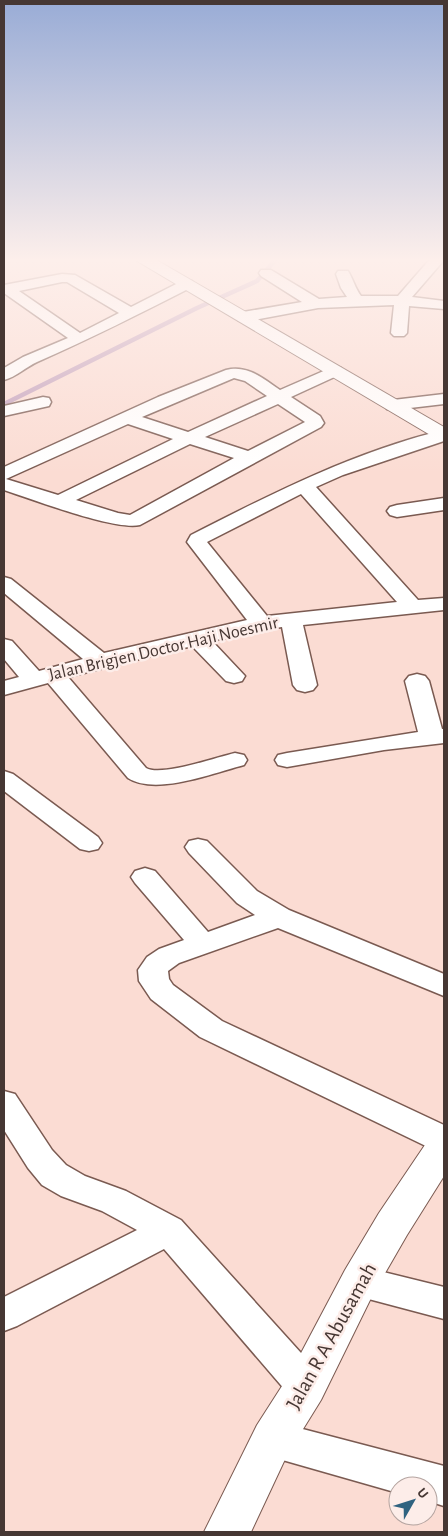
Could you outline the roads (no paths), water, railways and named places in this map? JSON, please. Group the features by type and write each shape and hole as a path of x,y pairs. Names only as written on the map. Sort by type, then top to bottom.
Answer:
{"street":[{"path":"66,330 79,339"},
{"path":"4,375 29,360 98,330"},
{"path":"264,330 444,435"},
{"path":"6,359 29,360"},
{"path":"60,501 277,396 334,371"},
{"path":"4,474 126,418 232,373 243,374 312,417 315,423 310,428 249,457 133,521 116,519 4,484"},
{"path":"393,405 444,399"},
{"path":"4,410 43,402"},
{"path":"126,418 249,457"},
{"path":"422,422 444,420"},
{"path":"261,622 197,542 203,536 336,471 444,435"},
{"path":"304,485 412,607"},
{"path":"397,511 444,504"},
{"path":"4,583 100,660"},
{"name":"Jalan Brigjen Doctor Haji Noesmir","path":"4,688 100,660 261,622 444,604"},
{"path":"291,619 305,685"},
{"path":"196,637 234,676"},
{"path":"4,646 42,676 144,778 163,778 235,760"},
{"path":"287,760 384,743 438,737 417,681"},
{"path":"4,779 90,843"},
{"path":"198,847 247,897 279,917 444,986"},
{"path":"145,877 202,943"},
{"path":"279,917 169,956 157,964 153,975 154,981 162,992 211,1029 444,1140"},
{"path":"4,1103 40,1159 54,1175 73,1186 114,1201 169,1230 306,1386"},
{"name":"Jalan R A Abusamah","path":"227,1532 272,1440 306,1386 359,1282 393,1224 444,1146"},
{"path":"4,1315 169,1230"},
{"path":"359,1282 444,1303"},
{"path":"272,1440 444,1486"}],"waterway":[{"path":"4,404 153,330"}]}
